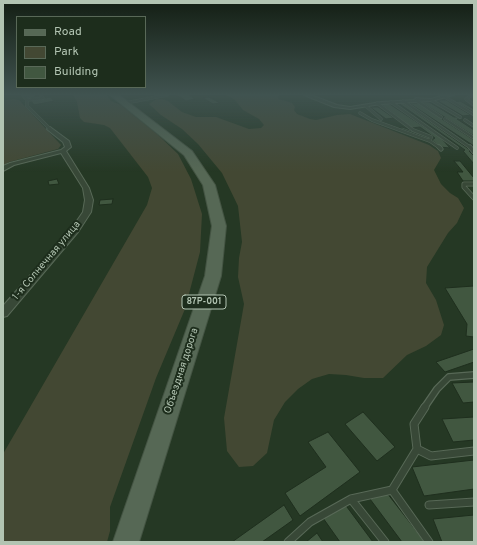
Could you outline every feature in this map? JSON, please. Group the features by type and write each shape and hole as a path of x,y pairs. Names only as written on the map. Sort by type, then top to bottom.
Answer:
{"main road":[{"name":"Объездная дорога","path":"126,542 213,276 219,226 209,185 188,153 147,120"}],"street":[{"name":"1-я Солнечная улица","path":"3,313 75,230 88,212 89,200 86,188 63,151 68,147 66,141 50,129"},
{"path":"3,169 12,164 63,151"}],"lane":[{"path":"41,120 50,129"},
{"path":"373,120 430,141 441,149"},
{"path":"401,120 413,130 431,137 430,141"},
{"path":"418,120 457,148"},
{"path":"432,120 472,147 474,152"},
{"path":"447,120 474,138"},
{"path":"466,120 474,126"},
{"path":"393,127 406,124"},
{"path":"474,184 464,184 464,187 474,198"},
{"path":"288,542 310,522 351,498 392,490 417,449 414,424 437,389 449,377 474,375"},
{"path":"417,449 431,456 474,451"},
{"path":"392,490 429,542"},
{"path":"351,498 384,542"},
{"path":"429,505 474,502"}],"green space":[{"path":"3,120 38,120 61,145 58,149 9,162 3,166"},
{"path":"82,120 140,120 178,154 191,179 202,214 200,252 185,309 156,378 110,507 110,531 107,542 3,542 3,454 147,205 152,188 148,177 110,128 104,125 84,122"},
{"path":"169,120 225,120 249,129 261,128 264,125 260,120 366,120 429,145 438,151 441,158 434,170 441,184 450,193 458,198 464,208 457,223 448,233 427,267 426,283 436,300 444,325 441,335 426,346 407,355 383,378 364,378 329,374 312,379 298,389 285,402 274,420 267,453 253,466 239,467 227,451 224,418 244,304 238,277 242,242 238,206 222,173 198,144 182,129"}],"building":[{"path":"402,120 414,120 441,138 450,148 440,147 432,140 435,138 420,127 412,128"},
{"path":"423,120 428,120 470,150 469,151 474,156 474,164 463,151 465,150"},
{"path":"435,120 444,120 474,140 474,146"},
{"path":"450,120 459,120 474,130 474,136"},
{"path":"402,127 425,135 422,136 399,128"},
{"path":"454,161 460,161 474,178 474,181 463,181 457,172 463,172"},
{"path":"57,179 59,184 49,185 48,181"},
{"path":"113,199 112,204 99,205 100,200"},
{"path":"474,286 474,337 466,336 467,324 445,288"},
{"path":"474,349 474,362 445,372 436,362"},
{"path":"474,382 474,402 463,403 452,383"},
{"path":"363,412 395,447 377,461 345,424"},
{"path":"474,417 474,440 453,442 442,419"},
{"path":"328,432 360,472 300,516 285,493 326,467 308,442"},
{"path":"474,460 474,489 424,496 412,467"},
{"path":"387,493 425,542 402,542 370,499"},
{"path":"344,503 373,542 340,542 323,518"},
{"path":"284,505 293,520 262,542 232,542"},
{"path":"474,515 474,542 442,542 433,519"},
{"path":"317,533 323,542 306,542"}]}
